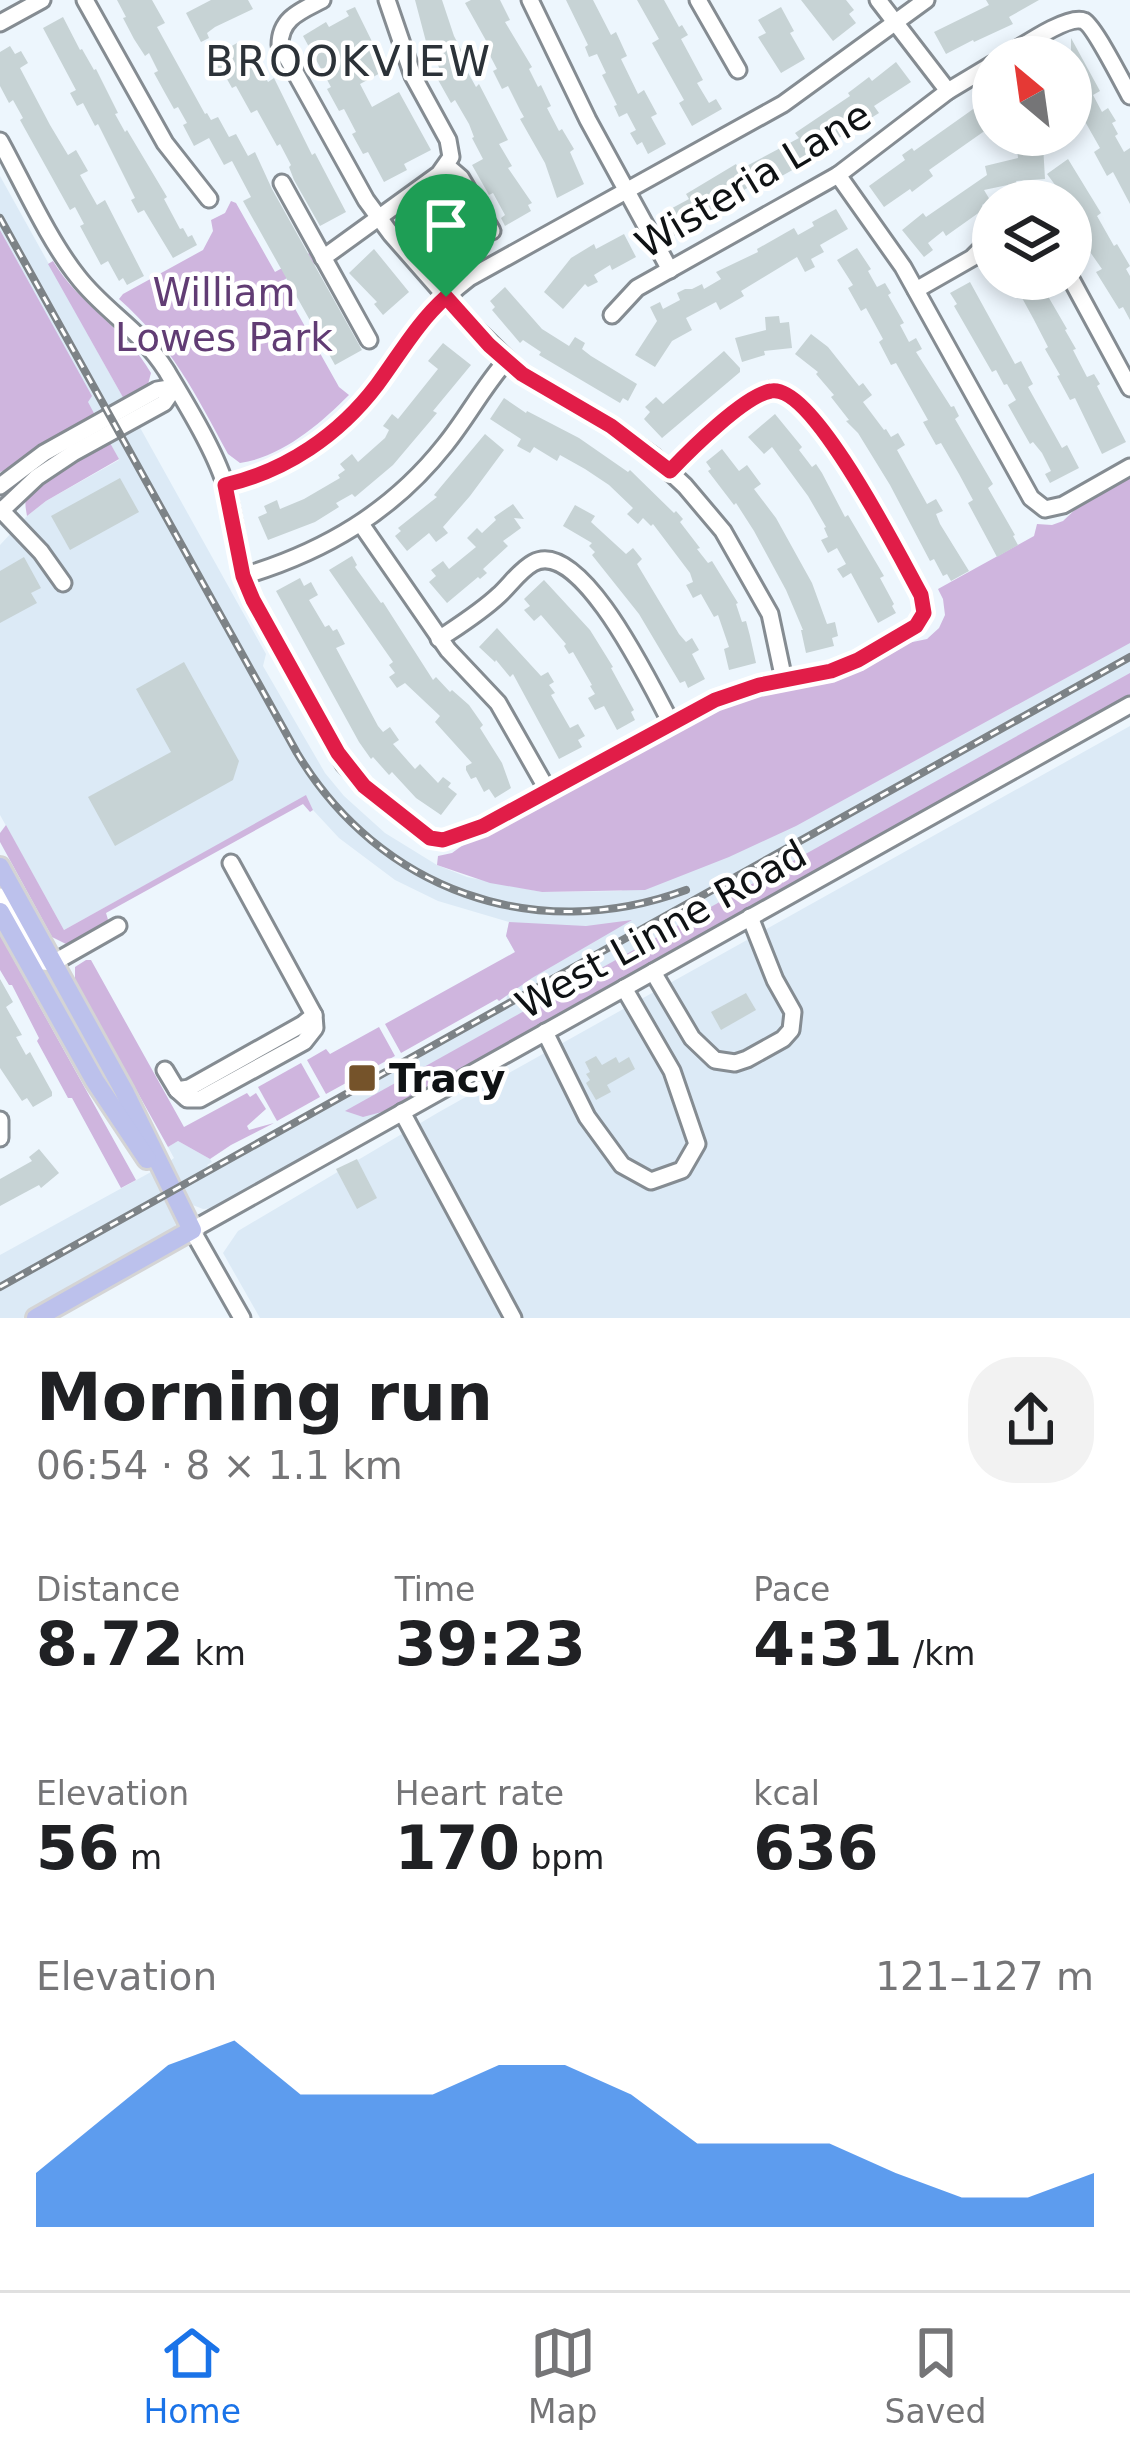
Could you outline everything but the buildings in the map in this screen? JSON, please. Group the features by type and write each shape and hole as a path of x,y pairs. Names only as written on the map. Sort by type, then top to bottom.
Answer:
{"main road":[{"path":"0,867 124,1091 192,1230"},
{"path":"1,910 95,1081 172,1191"},
{"name":"West Linne Road","path":"36,1318 192,1230"}],"street":[{"path":"0,23 42,0"},
{"path":"85,0 165,143 209,199"},
{"path":"322,0 294,15 282,28 284,53 378,218 506,361 629,438 670,471 723,531 763,599 775,630 784,680"},
{"path":"323,258 448,166 448,140 413,76 388,0"},
{"path":"530,0 670,270"},
{"path":"698,0 738,70"},
{"path":"878,0 948,91"},
{"path":"225,485 277,467 330,434 375,388 418,326 484,268 783,104 926,0"},
{"path":"1041,36 1080,20 1087,22 1130,96"},
{"name":"Wisteria Lane","path":"612,315 637,288 838,176 972,77"},
{"path":"0,141 72,269 127,322 176,387 225,485 243,576 253,600 344,764 375,796 436,839 483,826 715,700 845,666 921,621 921,595 845,462 790,394 778,390 760,395 700,439 670,471"},
{"path":"448,166 461,178 492,231"},
{"path":"838,176 893,251 1031,499 1045,509 1063,505 1130,467"},
{"path":"282,183 369,340"},
{"path":"916,290 972,257"},
{"path":"1082,300 1130,388"},
{"path":"243,576 302,556 361,524 398,496 432,461 506,361"},
{"path":"0,486 75,436 157,390 176,387"},
{"path":"63,583 0,510 61,460 164,403 176,387"},
{"path":"361,524 439,639 498,703 548,791"},
{"path":"439,639 532,563 557,561 604,606 671,723"},
{"path":"1125,708 1130,730"},
{"name":"West Linne Road","path":"192,1230 1125,708"},
{"path":"165,1070 177,1090 189,1088 314,1015 231,863"},
{"path":"1,910 43,962 53,963 118,926"},
{"path":"653,972 692,1038 715,1060 735,1063 783,1039 791,1030 793,1012 750,917"},
{"path":"545,1032 587,1117 622,1165 651,1181 682,1170 697,1144 672,1071 624,988"},
{"path":"402,1112 513,1318"},
{"path":"0,1120 0,1138"},
{"path":"192,1230 242,1318"}],"shaded area":[{"path":"0,176 125,401 96,417 87,402 91,396 0,230"},
{"path":"138,424 266,654 263,666 325,773 385,833 437,865 467,877 542,892 621,891 1130,607 1130,698 215,1208 203,1209 190,1204 174,1180 166,1164 174,1158 168,1147 178,1141 210,1159 209,1167 506,1001 515,952 506,936 509,922 438,901 395,880 339,838 306,796 64,930 0,815 0,545 46,501 119,460 109,441"},
{"path":"1130,726 1130,1318 260,1318 223,1253 238,1231 439,1112"},
{"path":"151,1172 173,1210 176,1224 172,1232 23,1318 0,1318 0,1255"}],"green space":[{"name":"William Lowes Park","path":"231,201 275,272 313,251 318,261 280,282 339,387 349,395 285,446 240,463 228,454 168,353 119,299 203,250 213,231 211,220 225,213"},
{"path":"0,230 92,396 88,402 96,417 0,472"},
{"path":"53,261 141,357 151,373 147,388 125,401 48,264"},
{"path":"109,441 119,459 27,516 26,501 32,489"},
{"path":"1130,475 1130,643 796,826 645,890 542,892 490,883 437,865 438,856 452,853 712,709 758,693 834,678 903,644 927,639 945,615 938,589 1034,536 1037,524 1063,521 1082,503"},
{"path":"1130,673 1130,698 393,1109 363,1117 345,1111"},
{"path":"306,795 310,812 303,804 106,913 109,923 66,944 52,937 0,842 6,825 64,930"},
{"path":"632,920 499,1001 401,1053 385,1024 515,952 506,936 509,922 586,926"},
{"path":"0,935 136,1180 121,1188 0,970"},
{"path":"91,960 184,1127 247,1093 250,1097 256,1093 266,1109 247,1126 249,1130 274,1123 210,1159 178,1141 168,1147 75,980 75,967"},
{"path":"379,1027 395,1056 326,1094 307,1060 326,1049 330,1054"},
{"path":"301,1063 320,1097 277,1121 258,1087"}],"railway":[{"path":"0,218 297,753 331,801 371,840 416,871 466,894 518,907 573,911 629,906 686,890"},
{"path":"0,1287 1130,657"}],"place":[{"name":"Tracy","path":"362,1078"}],"district":[{"name":"BROOKVIEW","path":"349,61"}],"route":[{"path":"446,297 522,374 611,426 670,471 700,439 760,395 778,390 793,396 829,439 868,499 921,595 921,621 845,666 715,700 483,826 443,840 430,838 364,786 338,753 253,600 243,576 225,485 277,467 330,434 375,388 401,347 446,297"}]}
